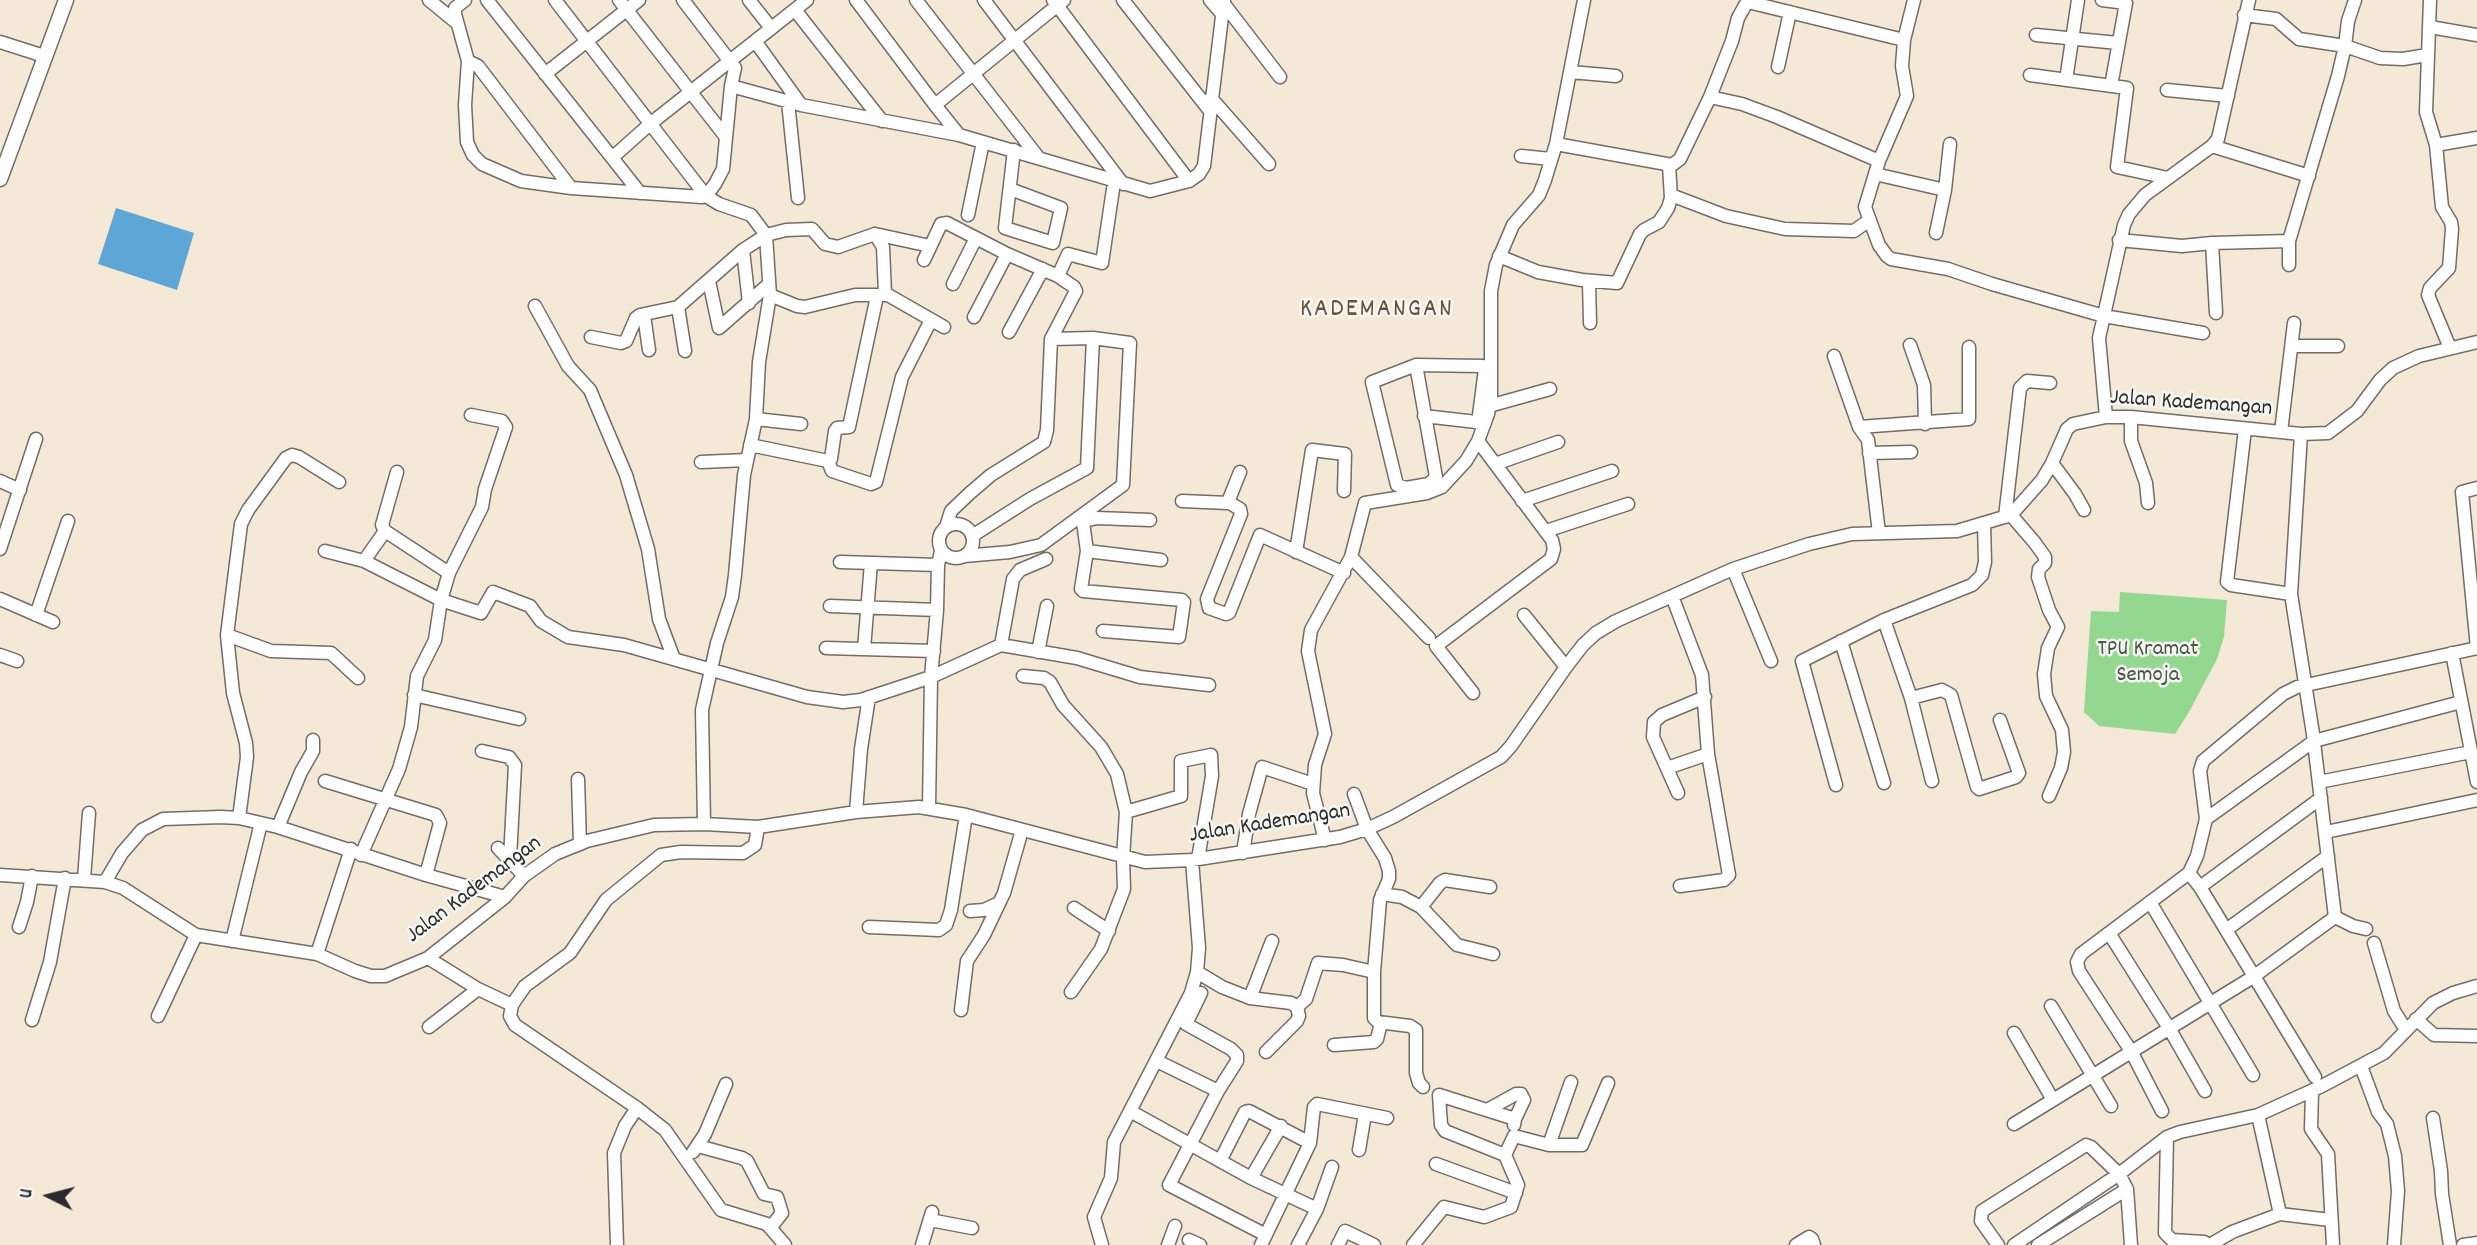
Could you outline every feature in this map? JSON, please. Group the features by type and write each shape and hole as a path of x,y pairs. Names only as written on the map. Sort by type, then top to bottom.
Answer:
{"main road":[{"path":"0,180 66,0"}],"street":[{"path":"429,0 457,23"},
{"path":"465,0 455,8 468,61 465,105 467,142 473,155 482,164 521,181 571,188 706,197"},
{"path":"487,0 640,193"},
{"path":"555,0 706,197 751,215 763,230 770,289 759,362 756,419 747,460 732,597 710,671 702,710 704,824"},
{"path":"545,74 587,40 622,5 639,0"},
{"path":"683,0 733,64 722,174 706,197"},
{"path":"749,0 771,27"},
{"path":"613,157 691,92 733,64 771,27 807,0"},
{"path":"856,0 959,135"},
{"path":"916,0 1038,157"},
{"path":"984,0 1118,187 1102,263 1068,254 1058,276"},
{"path":"1123,0 1210,111"},
{"path":"1210,0 1223,7 1280,77"},
{"path":"1481,423 1489,406 1491,290 1499,256 1513,225 1539,195 1556,144 1584,0"},
{"path":"1914,0 1904,40 1902,72 1907,96 1877,167 1864,207 1879,245 1889,258 1948,269 2104,316 2203,334"},
{"path":"2066,80 2078,0"},
{"path":"2102,0 2126,3 2110,86"},
{"path":"2106,417 2099,344 2119,240 2129,214 2137,203 2212,146 2220,135 2249,0"},
{"path":"2288,265 2289,241 2345,46 2348,21 2355,0"},
{"path":"2430,0 2426,112 2436,145 2442,206 2452,229 2449,268 2430,288 2428,295 2450,348"},
{"path":"1556,144 1669,165 1680,159 1710,97 1738,18 1748,1 1904,40"},
{"path":"935,105 1058,2 1189,181"},
{"path":"622,5 725,136"},
{"path":"731,86 794,104 959,135 1014,149 1118,187 1150,191 1189,181 1199,174 1203,166 1223,7"},
{"path":"795,10 882,121"},
{"path":"1778,67 1790,12"},
{"path":"2244,15 2276,19 2299,38 2345,46 2380,58 2403,59 2427,55"},
{"path":"2430,27 2477,35"},
{"path":"2035,35 2118,43"},
{"path":"755,41 794,104 799,198"},
{"path":"0,42 44,56"},
{"path":"468,61 478,66 571,188"},
{"path":"1571,72 1616,76"},
{"path":"2030,75 2127,88 2118,167 2168,178"},
{"path":"2168,90 2228,96"},
{"path":"1710,97 1742,104 1765,113 1877,167 1945,190"},
{"path":"1212,98 1269,164"},
{"path":"2436,145 2477,138"},
{"path":"968,215 983,142"},
{"path":"1936,233 1945,190 1950,144"},
{"path":"2212,146 2309,176"},
{"path":"1010,189 1061,208 1053,243 1004,228 1014,149"},
{"path":"1521,156 1551,159"},
{"path":"1499,256 1538,272 1618,283 1640,234 1659,222 1668,208 1671,195 1669,165"},
{"path":"1671,195 1726,216 1785,229 1854,231 1868,221"},
{"path":"924,260 944,223 1058,276 1074,286 1076,291 1051,339 1047,430 1044,442 991,475 955,506 939,538 941,551 931,677 929,808"},
{"path":"591,337 621,343 626,341 636,318 678,307 763,230 805,227 816,231 825,244 838,247 875,234 930,246"},
{"path":"828,461 832,456 835,431 837,428 849,427 881,295 883,247 875,234"},
{"path":"953,284 976,238"},
{"path":"2119,240 2182,246 2289,241"},
{"path":"2212,243 2216,313"},
{"path":"743,250 749,303"},
{"path":"974,317 1007,254"},
{"path":"1009,332 1043,269"},
{"path":"709,281 719,328 770,289"},
{"path":"1589,281 1590,323"},
{"path":"770,289 797,306 805,307 855,295 881,295 944,327"},
{"path":"535,306 568,366 590,390 626,475 648,549 659,619 674,659"},
{"path":"678,307 685,351"},
{"path":"644,315 649,350"},
{"path":"828,461 832,471 871,484 876,482 902,377 931,320"},
{"path":"2281,432 2294,323"},
{"path":"941,551 950,558 1033,548 1083,518 1123,486 1130,345 1127,341 1093,338 1051,339"},
{"path":"972,536 1030,499 1087,468 1093,338"},
{"name":"Jalan Kademangan","path":"0,875 105,882 123,888 196,935 317,954 371,975 385,976 428,958 505,897 524,876 555,854 580,844 654,825 758,827 856,812 929,808 966,815 1145,862 1195,860 1325,840 1367,829 1393,817 1501,757 1583,645 1597,633 1616,621 1733,569 1809,544 1852,534 1941,533 2008,516 2034,491 2052,463 2069,426 2106,417 2301,434 2328,433 2357,411 2380,380 2406,360 2477,342"},
{"path":"1910,345 1924,385 1925,424"},
{"path":"2291,346 2338,346"},
{"path":"1859,427 1969,419 1969,347"},
{"path":"1834,356 1859,427 1868,440 1878,533"},
{"path":"1325,840 1312,783 1325,734 1312,676 1308,642 1313,626 1351,557 1365,503 1427,493 1442,487 1466,461 1478,441 1484,367 1416,365 1372,382 1394,479 1402,488 1429,484 1436,478 1416,365"},
{"path":"2049,796 2061,768 2064,752 2062,730 2046,696 2044,674 2048,648 2059,627 2049,610 2038,577 2039,569 2045,562 2044,554 2008,516 2020,388 2027,382 2050,383"},
{"path":"1489,406 1550,389"},
{"path":"317,954 356,852 402,758 411,727 417,676 435,640 441,600 449,573 482,507 485,489 506,427 502,421 471,415"},
{"path":"1424,416 1481,423"},
{"path":"2130,417 2131,441 2146,483 2148,503"},
{"path":"756,419 802,424"},
{"path":"2245,429 2227,582 2231,585 2291,594"},
{"path":"2301,434 2291,594 2314,741 2335,917"},
{"path":"0,549 36,439"},
{"path":"1473,693 1436,646 1551,559 1554,545 1478,441"},
{"path":"1495,464 1558,442"},
{"path":"750,445 828,461"},
{"path":"1296,552 1312,450 1346,454 1344,491"},
{"path":"1869,453 1911,452"},
{"path":"239,818 247,757 233,693 227,635 241,524 247,510 286,458 292,455 339,482"},
{"path":"701,462 747,460"},
{"path":"2052,463 2084,510"},
{"path":"1522,501 1612,471"},
{"path":"397,472 382,520 385,531 449,573"},
{"path":"1228,503 1240,472"},
{"path":"0,481 20,490"},
{"path":"2162,1111 2130,1051 2077,965 2081,954 2189,873 2199,849 2206,819 2200,771 2203,761 2283,694 2305,684 2477,648 2462,492 2477,488"},
{"path":"1182,501 1228,503 1240,509 1241,514 1207,599 1209,608 1224,614 1229,613 1260,535 1344,573"},
{"path":"1546,531 1628,504"},
{"path":"1083,518 1150,520"},
{"path":"1083,518 1087,551 1081,589 1083,591 1184,602 1180,637 1103,631"},
{"path":"36,615 68,521"},
{"path":"946,527 953,524 968,529 972,536 972,547 964,556"},
{"path":"1836,785 1802,661 1884,620 1972,585 1978,580 1985,562 1984,524"},
{"path":"364,561 385,531"},
{"path":"326,551 364,561 441,600 481,613 493,592 530,606 541,621 561,635 624,645 807,697 851,702 931,677 1001,645 1085,660 1140,677 1209,685"},
{"path":"1087,551 1161,560"},
{"path":"1351,557 1429,638"},
{"path":"1001,645 1013,579 1020,570 1046,559"},
{"path":"840,562 938,565"},
{"path":"864,649 871,563"},
{"path":"1733,569 1771,661"},
{"path":"1672,596 1702,675 1708,754 1729,875 1724,880 1680,886"},
{"path":"0,600 53,622"},
{"path":"830,606 937,610"},
{"path":"1038,652 1047,606"},
{"path":"1524,615 1566,667"},
{"path":"1884,620 1911,698 1932,781"},
{"path":"227,635 271,651 331,653 358,678"},
{"path":"1841,640 1884,783"},
{"path":"826,648 934,651"},
{"path":"2452,653 2477,782"},
{"path":"0,655 17,661"},
{"path":"1023,676 1050,681 1063,705 1110,759 1117,774 1126,812 1124,889 1101,949 1071,992"},
{"path":"1911,698 1942,690 1951,695 1979,789 2016,777 2019,773 2000,720"},
{"path":"414,695 519,719"},
{"path":"856,812 860,755 869,697"},
{"path":"1678,793 1653,737 1654,722 1662,715 1705,698"},
{"path":"2206,819 2314,741 2461,702"},
{"path":"278,827 301,772 313,751 313,740"},
{"path":"482,751 509,757 516,765 510,858"},
{"path":"2319,782 2471,751"},
{"path":"1667,768 1708,754"},
{"path":"1102,1245 1094,1217 1111,1178 1114,1142 1191,993 1198,972 1195,860 1212,776 1211,755 1181,761 1181,796 1126,812"},
{"path":"1243,853 1262,767 1312,783"},
{"path":"578,779 580,844"},
{"path":"325,781 436,815 440,823 426,875"},
{"path":"1354,794 1367,829 1385,858 1389,871 1389,879 1381,894 1373,1012 1376,1020 1381,1023 1410,1026 1416,1030 1416,1073 1423,1087"},
{"path":"2200,887 2321,798"},
{"path":"2326,832 2477,800"},
{"path":"84,879 89,813"},
{"path":"869,927 939,930 946,925 951,910 966,815"},
{"path":"105,882 122,853 142,830 163,818 239,818 278,827 426,875 505,897"},
{"path":"232,941 261,823"},
{"path":"758,827 755,845 743,853 681,852 662,855 606,900 570,953 525,986 512,1005 510,1016 515,1025 665,1129 721,1210 771,1227 785,1245"},
{"path":"961,1010 967,961 985,935 999,903 1012,872 1022,830"},
{"path":"498,848 524,876"},
{"path":"2226,930 2328,856"},
{"path":"2189,873 2315,1077"},
{"path":"19,927 32,876"},
{"path":"32,1020 50,962 65,878"},
{"path":"1422,907 1445,880 1490,887"},
{"path":"1381,894 1402,897 1422,907 1457,945 1493,954"},
{"path":"2150,902 2253,1075"},
{"path":"970,911 984,911 999,903"},
{"path":"1074,908 1109,931"},
{"path":"2335,917 2353,926 2367,929"},
{"path":"2014,1124 2253,977 2335,917"},
{"path":"2109,933 2205,1091"},
{"path":"158,1016 196,935"},
{"path":"1250,998 1272,941"},
{"path":"2374,943 2394,1011 2406,1030"},
{"path":"428,958 478,989 512,1005"},
{"path":"1297,1007 1306,999 1318,963 1374,972"},
{"path":"1198,972 1222,987 1250,998 1280,1001 1297,1007"},
{"path":"2014,1245 2119,1174 2167,1137 2258,1115 2312,1091 2384,1053 2428,1007 2443,997 2477,986"},
{"path":"429,1027 478,989"},
{"path":"1201,993 1186,1024 1231,1049 1238,1058 1170,1180 1170,1187 1264,1240 1310,1143 1315,1105 1388,1118"},
{"path":"2051,1006 2111,1106"},
{"path":"1266,1052 1297,1021 1297,1007"},
{"path":"2416,1019 2434,1035 2477,1036"},
{"path":"1334,1045 1374,1042 1381,1023"},
{"path":"2014,1033 2053,1100"},
{"path":"1161,1063 1218,1091"},
{"path":"2361,1066 2378,1112 2387,1124 2395,1156 2398,1191 2394,1245"},
{"path":"1549,1145 1571,1082"},
{"path":"1514,1136 1549,1145 1582,1145 1608,1083"},
{"path":"687,1161 698,1146 726,1084"},
{"path":"2312,1091 2311,1129 2328,1154 2333,1245"},
{"path":"1489,1110 1516,1094 1521,1094 1524,1100 1515,1119 1514,1136 1505,1155"},
{"path":"1413,1245 1441,1209 1447,1207 1487,1216 1511,1207 1518,1185 1505,1155 1445,1131 1441,1125 1439,1095 1515,1119"},
{"path":"617,1245 614,1153 619,1138 637,1108"},
{"path":"1129,1111 1251,1178 1317,1209"},
{"path":"1220,1161 1245,1112 1254,1112 1310,1143"},
{"path":"1359,1150 1365,1114"},
{"path":"2258,1115 2280,1214"},
{"path":"2433,1118 2450,1245"},
{"path":"1251,1178 1281,1126"},
{"path":"2167,1137 2165,1233 2172,1240 2204,1242 2210,1245 2232,1232 2280,1214 2330,1220"},
{"path":"698,1146 747,1161 764,1194 777,1197 782,1214 771,1227"},
{"path":"1998,1245 1981,1221 1982,1211 2082,1146 2091,1147 2119,1174 2127,1189 2131,1240 2117,1245"},
{"path":"1436,1164 1516,1193"},
{"path":"1298,1245 1317,1209 1332,1167"},
{"path":"2038,1245 2127,1189"},
{"path":"922,1245 931,1216 972,1228"},
{"path":"1168,1245 1175,1226"},
{"path":"1338,1245 1345,1231 1374,1245"},
{"path":"1796,1245 1809,1237 1814,1245"},
{"path":"2463,1245 2477,1243"}],"green space":[{"name":"TPU Kramat Semoja","path":"2120,592 2227,600 2224,637 2217,659 2175,734 2099,726 2084,712 2091,611 2119,612"}],"water":[{"path":"116,208 194,233 177,290 98,264"}],"district":[{"name":"KADEMANGAN","path":"1377,311"}]}
